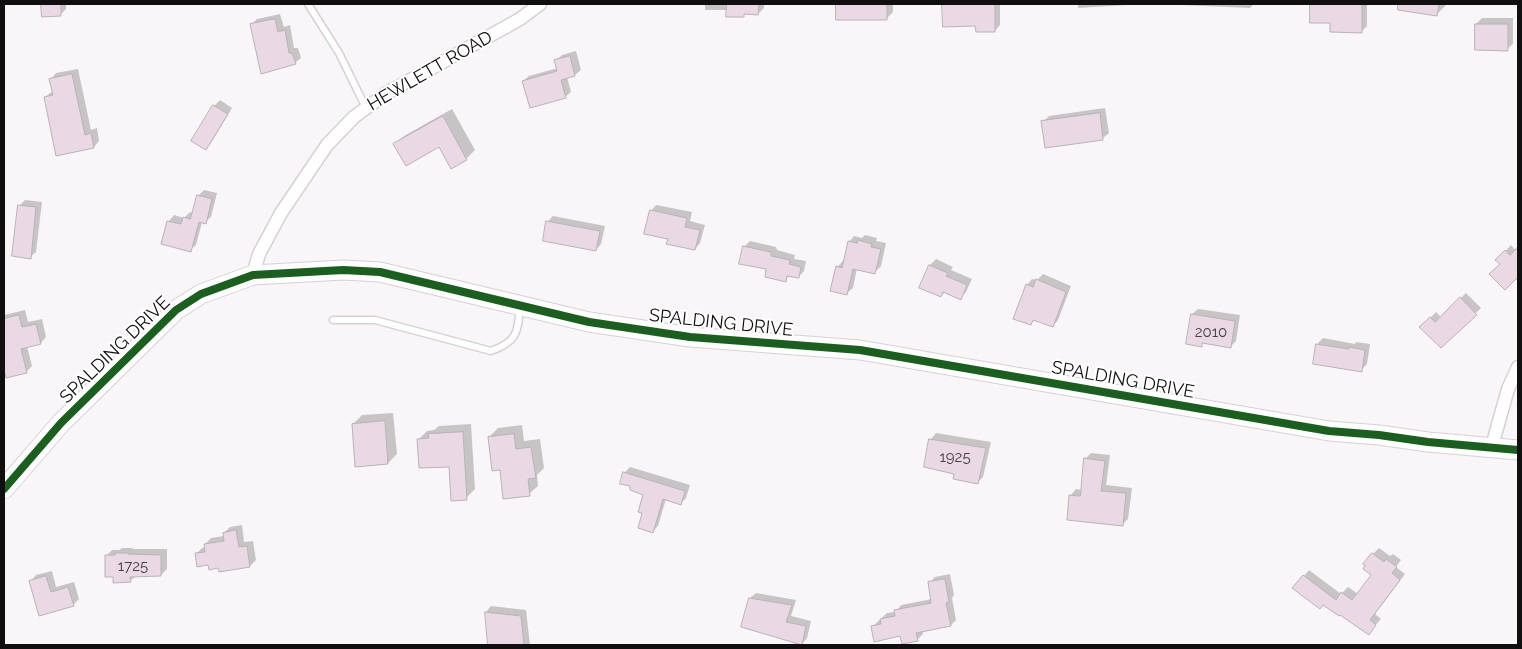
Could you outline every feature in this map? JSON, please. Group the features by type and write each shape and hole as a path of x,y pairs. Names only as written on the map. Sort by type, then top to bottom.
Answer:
{"street":[{"name":"HEWLETT ROAD","path":"253,275 258,254 286,206 327,145 354,117 384,94 520,19 540,4"},
{"name":"SPALDING DRIVE","path":"4,489 61,423 176,310 201,294 253,275 343,270 380,272 589,322 690,337 860,350 1329,431 1518,450"},
{"path":"1492,446 1508,389 1518,368"}],"lane":[{"path":"308,4 339,53 366,108"},
{"path":"333,320 375,320 491,351 504,346 517,334 520,305"}],"building":[{"path":"41,4 61,4 61,16 42,17"},
{"path":"727,4 759,4 758,15 744,14 744,17 726,17"},
{"path":"836,4 887,4 887,20 836,20"},
{"path":"942,4 995,4 995,32 976,32 975,26 943,27"},
{"path":"1310,4 1362,4 1362,33 1330,32 1330,23 1310,23"},
{"path":"1398,4 1439,4 1437,16 1398,10"},
{"path":"275,19 278,32 285,30 289,53 292,53 296,64 261,74 250,24"},
{"path":"1475,24 1508,24 1508,51 1475,50"},
{"path":"570,56 575,76 561,80 566,98 530,108 522,81 557,71 554,60"},
{"path":"72,74 85,135 91,133 94,148 56,156 44,97 53,95 49,79"},
{"path":"213,105 228,114 206,150 191,141"},
{"path":"1100,113 1103,140 1045,148 1041,121"},
{"path":"443,116 467,160 451,169 439,147 406,166 393,144"},
{"path":"197,195 212,199 206,224 199,222 191,252 161,244 167,221 181,224 183,217 190,219"},
{"path":"18,205 36,207 31,259 12,256"},
{"path":"650,210 687,218 685,227 700,230 695,250 666,244 668,239 644,234"},
{"path":"546,221 600,231 596,251 543,241"},
{"path":"858,240 872,244 871,247 881,249 875,274 853,269 847,295 830,291 836,266 842,268 848,241 857,243"},
{"path":"743,246 771,252 771,256 790,260 789,264 801,267 799,278 787,276 786,282 765,277 766,269 739,264"},
{"path":"1518,247 1518,277 1505,290 1489,274 1500,264 1495,260 1505,250 1510,255"},
{"path":"929,265 948,273 946,276 967,285 961,300 943,292 941,297 919,288"},
{"path":"1036,279 1066,292 1053,327 1033,320 1031,325 1013,319 1026,284 1033,287"},
{"path":"1460,297 1477,315 1441,348 1419,327 1430,317 1435,322"},
{"path":"1191,314 1235,321 1231,348 1202,343 1202,347 1186,344"},
{"path":"19,315 22,327 36,324 41,344 21,349 27,373 6,378 4,370 4,319"},
{"path":"1316,344 1365,350 1362,372 1313,364"},
{"path":"385,421 388,464 355,467 352,424"},
{"path":"463,432 467,500 451,501 449,467 419,468 417,439 429,438 428,434"},
{"path":"514,434 516,449 531,447 536,478 528,479 530,496 503,499 500,470 492,471 488,437"},
{"path":"929,439 986,448 978,484 953,479 954,474 924,467"},
{"path":"1084,458 1105,461 1101,491 1126,493 1123,526 1067,520 1069,495 1080,496"},
{"path":"623,472 685,491 681,505 663,499 653,533 638,528 642,513 638,512 643,495 630,490 630,486 620,484"},
{"path":"236,530 239,547 247,546 250,567 219,572 218,568 209,570 208,565 197,567 195,553 205,552 204,544 224,541 223,533"},
{"path":"115,553 161,555 161,576 130,577 131,582 113,583 113,577 105,577 105,555 115,555"},
{"path":"1372,553 1384,562 1386,559 1397,567 1392,573 1400,580 1370,620 1376,625 1369,635 1323,605 1320,609 1292,588 1303,575 1336,600 1341,592 1352,600 1371,575 1363,569 1365,565 1363,564"},
{"path":"46,576 51,592 68,587 74,606 39,616 29,581"},
{"path":"945,579 949,602 946,603 951,626 916,633 918,641 902,644 900,636 874,642 871,626 881,624 880,619 895,616 894,610 931,603 928,582"},
{"path":"749,598 792,605 786,622 806,626 802,645 741,627"},
{"path":"485,612 521,616 524,645 488,645"}],"cycle path":[{"path":"4,489 61,423 176,310 201,294 253,275 343,270 380,272 589,322 690,337 860,350 1329,431 1518,450"}]}
